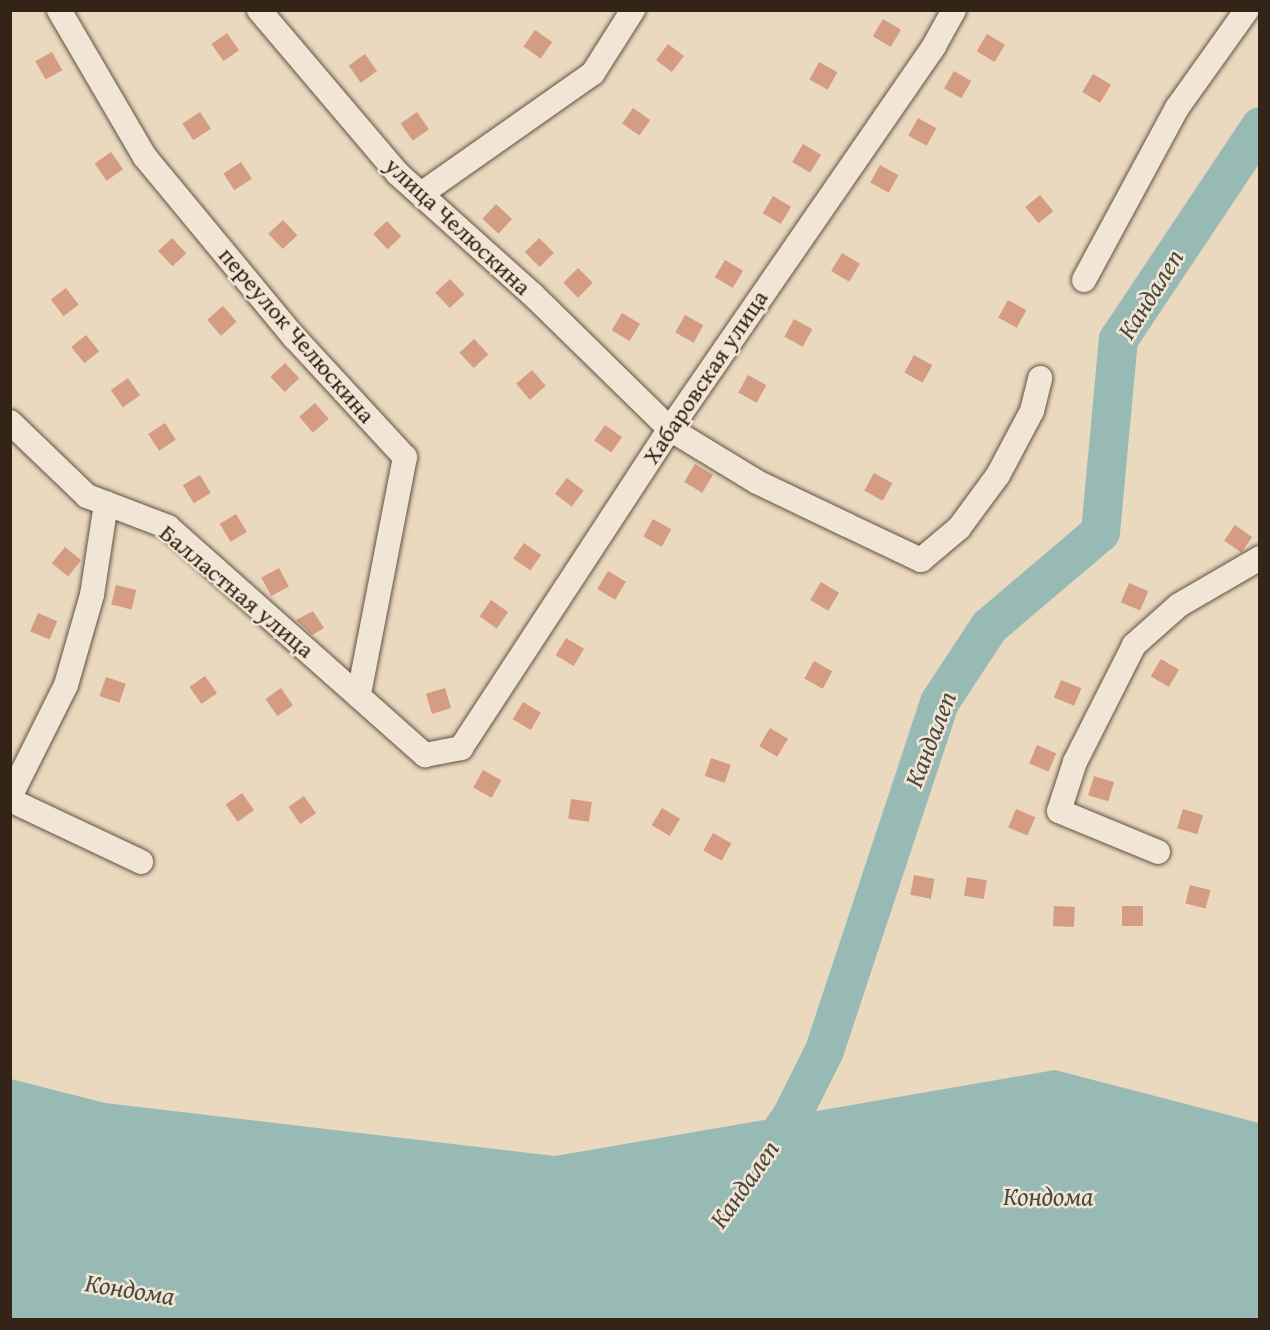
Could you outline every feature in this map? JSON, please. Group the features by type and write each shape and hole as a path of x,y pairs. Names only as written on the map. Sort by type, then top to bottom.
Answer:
{"street":[{"name":"переулок Челюскина","path":"59,10 145,157 295,338 405,457 358,694"},
{"name":"улица Челюскина","path":"259,10 397,173 532,295 670,429 758,482 921,560 959,528 998,475 1032,411 1040,378"},
{"path":"421,194 593,73 633,10"},
{"name":"Хабаровская улица","path":"461,748 670,429 934,46 954,10"},
{"path":"1084,280 1177,108 1247,10"},
{"name":"Балластная улица","path":"10,422 87,496 168,527 425,755 461,748"},
{"path":"106,503 92,595 66,685 10,799 141,862"},
{"path":"1158,852 1059,811 1075,762 1134,645 1179,604 1260,558"}],"water":[{"name":"Кондома","path":"1055,1070 1259,1123 1259,1319 11,1319 11,1079 105,1103 555,1156"}],"building":[{"path":"883,19 901,30 891,47 873,36"},
{"path":"535,30 552,42 541,58 524,46"},
{"path":"227,33 239,50 223,61 211,44"},
{"path":"987,34 1005,45 995,62 977,51"},
{"path":"668,44 684,56 672,72 656,60"},
{"path":"52,52 62,70 46,80 35,61"},
{"path":"365,54 377,71 361,83 349,65"},
{"path":"819,62 837,72 828,90 809,79"},
{"path":"954,71 971,81 961,98 944,88"},
{"path":"1093,74 1111,85 1100,103 1082,92"},
{"path":"633,108 650,120 639,136 622,124"},
{"path":"200,112 211,129 193,140 182,123"},
{"path":"417,112 429,129 413,141 401,123"},
{"path":"918,118 936,128 927,146 908,135"},
{"path":"803,144 821,155 810,173 792,162"},
{"path":"111,152 123,169 107,181 95,163"},
{"path":"241,162 252,179 234,190 223,173"},
{"path":"880,165 898,175 889,193 870,182"},
{"path":"1040,195 1053,211 1038,223 1025,207"},
{"path":"773,196 791,207 781,224 763,213"},
{"path":"496,204 512,219 498,234 482,219"},
{"path":"283,220 297,235 283,249 268,234"},
{"path":"387,221 401,236 387,249 373,234"},
{"path":"172,238 186,253 172,266 158,251"},
{"path":"539,238 554,253 540,267 525,252"},
{"path":"842,253 860,264 849,282 831,271"},
{"path":"725,260 743,271 733,288 715,277"},
{"path":"578,268 593,283 578,298 563,283"},
{"path":"450,279 464,294 450,308 435,293"},
{"path":"66,288 79,305 63,316 51,299"},
{"path":"1008,300 1026,310 1017,328 998,317"},
{"path":"223,306 237,322 221,336 207,320"},
{"path":"622,313 640,324 630,341 612,330"},
{"path":"685,315 703,325 694,343 675,332"},
{"path":"794,319 812,329 803,347 784,336"},
{"path":"86,335 99,351 84,363 71,347"},
{"path":"474,339 488,354 474,368 459,353"},
{"path":"914,355 932,365 923,383 904,372"},
{"path":"285,363 299,378 285,392 270,377"},
{"path":"532,370 546,386 530,400 516,384"},
{"path":"748,375 766,385 757,403 738,392"},
{"path":"128,378 140,395 123,407 111,390"},
{"path":"315,403 329,419 313,433 299,417"},
{"path":"165,423 176,440 159,451 148,434"},
{"path":"605,425 622,437 611,453 594,441"},
{"path":"695,464 713,475 702,493 684,482"},
{"path":"874,473 892,483 883,501 864,490"},
{"path":"200,475 211,493 194,503 183,485"},
{"path":"567,478 584,491 572,507 555,494"},
{"path":"236,514 247,532 231,542 220,524"},
{"path":"653,519 671,529 662,547 643,536"},
{"path":"1235,525 1252,537 1241,553 1224,541"},
{"path":"524,543 541,555 530,571 513,559"},
{"path":"65,547 81,560 68,577 52,563"},
{"path":"279,568 289,587 271,596 261,577"},
{"path":"608,571 626,582 615,600 597,589"},
{"path":"821,582 839,593 828,611 810,600"},
{"path":"1129,583 1148,591 1140,611 1121,602"},
{"path":"116,585 136,590 132,609 111,604"},
{"path":"491,600 508,612 497,628 480,616"},
{"path":"313,611 324,628 312,635 296,620"},
{"path":"38,613 57,621 50,640 30,631"},
{"path":"566,638 584,649 574,666 556,655"},
{"path":"1161,659 1179,670 1169,687 1151,676"},
{"path":"814,661 832,671 823,689 804,678"},
{"path":"205,676 217,693 201,704 189,687"},
{"path":"106,677 126,684 119,703 99,696"},
{"path":"1061,680 1081,688 1074,706 1054,698"},
{"path":"281,688 293,705 277,716 265,699"},
{"path":"445,688 451,708 432,714 426,694"},
{"path":"523,702 541,713 531,730 513,719"},
{"path":"770,728 788,739 777,757 759,746"},
{"path":"1037,745 1056,753 1049,772 1029,763"},
{"path":"711,758 731,765 725,783 705,776"},
{"path":"483,770 501,780 492,798 473,787"},
{"path":"1094,776 1114,782 1108,801 1088,795"},
{"path":"242,793 254,810 238,822 226,804"},
{"path":"304,796 316,813 300,824 288,807"},
{"path":"571,799 592,802 589,822 568,819"},
{"path":"662,808 680,819 670,836 652,825"},
{"path":"1016,809 1035,817 1028,836 1008,827"},
{"path":"1183,809 1203,815 1197,834 1177,828"},
{"path":"713,833 731,843 722,861 703,850"},
{"path":"914,875 935,879 931,899 910,895"},
{"path":"967,877 987,880 984,899 964,896"},
{"path":"1190,885 1210,890 1206,909 1185,903"},
{"path":"1054,906 1075,907 1074,927 1053,926"},
{"path":"1122,906 1143,906 1143,926 1122,926"}],"waterway":[{"name":"Кандалеп","path":"760,1160 791,1116 824,1050 939,702 989,626 1100,532 1118,339 1260,126"}]}
